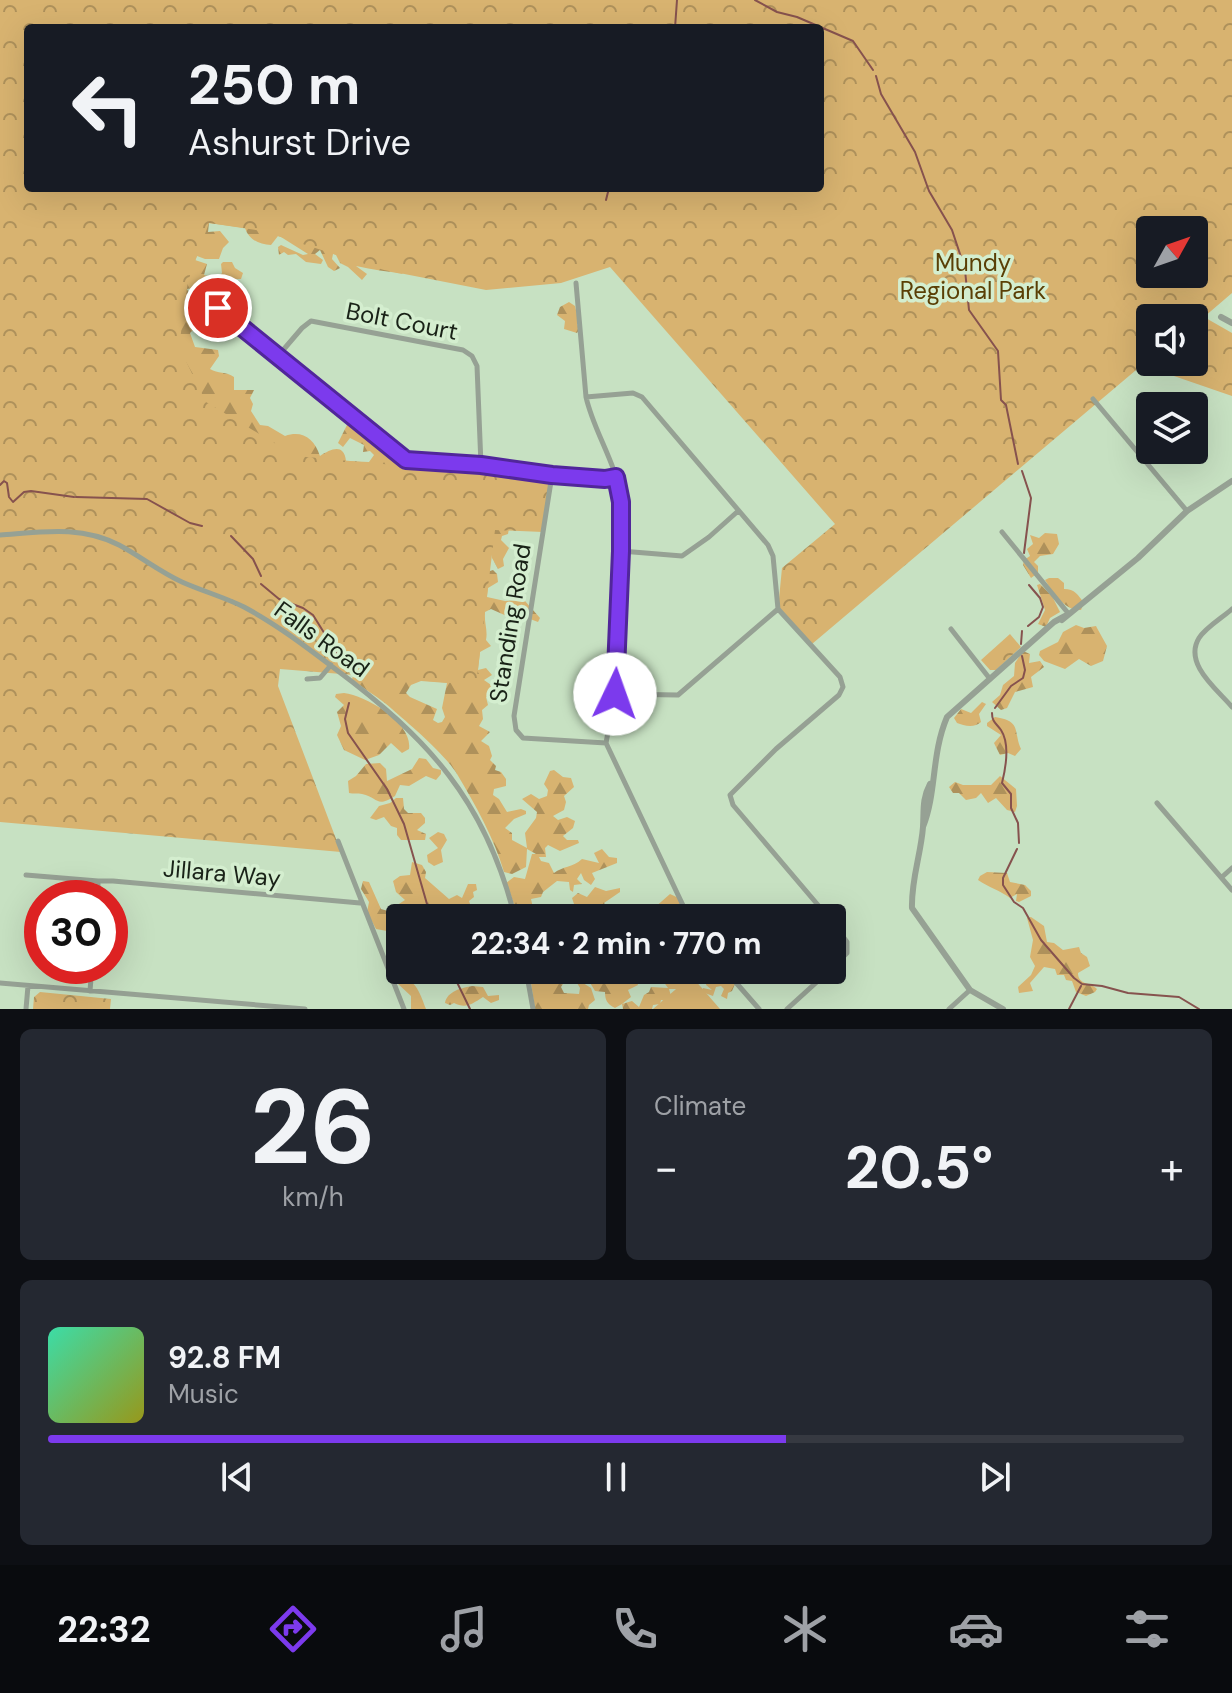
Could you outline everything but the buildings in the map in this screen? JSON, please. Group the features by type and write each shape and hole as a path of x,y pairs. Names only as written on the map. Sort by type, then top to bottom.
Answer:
{"street":[{"path":"576,283 586,397 616,477 621,502 615,694 606,743 682,904"},
{"path":"198,292 406,460 481,465 552,475 616,477"},
{"path":"1221,317 1232,323"},
{"name":"Bolt Court","path":"278,356 311,321 463,350 472,356 477,366 481,465"},
{"path":"586,397 633,393 642,397 768,545 773,556 778,609 840,677 843,687 839,695 776,749 730,795 733,805 817,904"},
{"path":"1093,399 1187,511"},
{"name":"Standing Road","path":"552,475 514,716 516,730 523,738 606,743"},
{"path":"1003,1009 970,990 912,908 911,892 923,827 931,808 931,781 939,735 947,717 1054,622 1126,566 1142,548 1187,511 1232,481"},
{"path":"621,551 682,556 737,512"},
{"name":"Falls Road","path":"0,535 68,531 107,539 175,579 262,617 331,665 388,709 422,741 446,770 465,797 491,846 510,904"},
{"path":"1002,532 1066,615"},
{"path":"615,694 678,695 778,609"},
{"path":"1232,609 1201,635 1195,652 1201,672 1232,707"},
{"path":"951,629 990,679"},
{"path":"307,679 320,678 331,665"},
{"path":"1157,803 1232,890"},
{"path":"338,841 404,1009"},
{"path":"1222,877 1232,868"},
{"name":"Jillara Way","path":"26,875 86,880"},
{"name":"Jillara Way","path":"128,884 360,903"},
{"path":"0,983 305,1009"},
{"path":"90,991 91,984"},
{"path":"529,984 533,1009"},
{"path":"737,984 759,1009"},
{"path":"787,1009 814,984"},
{"path":"26,1009 28,986"},
{"path":"949,1009 970,990"}],"green space":[{"name":"Mundy Regional Park","path":"0,0 1232,0 1232,293 1208,314 1208,304 1136,304 1136,370 812,644 778,609 782,568 835,524 610,267 561,283 486,290 384,270 262,231 209,223 188,281 179,347 206,402 296,456 405,466 406,460 481,465 552,475 543,532 495,530 476,685 280,669 278,686 341,852 0,822"},
{"path":"28,192 349,192 403,274 356,266 367,274 362,280 340,263 336,255 333,254 332,259 340,268 334,271 328,267 320,250 315,254 323,260 321,264 306,262 296,254 284,252 279,255 278,247 281,245 303,255 308,254 281,237 278,236 271,245 252,238 245,228 209,223 208,232 220,231 229,242 219,259 197,256 195,260 207,264 204,275 213,281 209,285 199,281 198,287 187,289 203,302 205,311 201,319 191,318 197,326 190,333 195,347 218,350 219,356 210,369 234,377 234,390 254,390 250,398 253,404 251,411 260,425 285,436 297,434 307,437 320,456 336,449 343,452 346,461 369,462 374,455 370,451 363,452 364,445 350,438 343,447 338,443 348,423 359,424 376,432 378,447 396,449 405,466 490,571 497,574 498,582 488,588 487,597 525,601 540,618 538,622 517,614 509,617 491,609 485,612 486,640 491,646 480,652 478,670 486,668 492,675 484,680 494,687 496,696 493,699 486,697 488,705 482,710 483,719 479,726 490,732 481,741 489,746 490,760 496,766 495,770 506,779 506,786 494,789 493,795 507,812 526,811 505,828 512,833 512,840 527,848 525,833 537,812 522,799 531,794 539,799 547,796 548,790 544,784 550,771 571,778 574,787 564,796 564,810 553,816 558,820 567,817 575,821 573,828 563,836 579,843 560,851 548,845 545,848 546,857 539,857 541,861 549,863 554,873 582,859 599,863 594,853 602,849 609,857 617,858 617,863 592,873 595,879 591,885 581,873 577,879 582,884 574,885 573,892 569,882 557,881 541,897 531,899 532,904 514,904 506,883 514,877 525,879 532,854 536,854 527,849 526,867 512,874 504,872 478,810 451,766 387,705 352,679 353,676 296,634 0,439","holes":["421,681 447,683 442,708 445,717 442,722 433,720 437,709 410,697 406,693 411,685"]},
{"path":"223,262 232,262 243,273 241,279 227,279 231,288 216,289 222,302 210,300 206,292 222,273"},
{"path":"569,302 575,306 577,325 581,327 577,333 564,329 565,321 557,315 560,307"},
{"name":"Mundy Regional Park","path":"1208,319 1232,333 1232,396 1174,376 1208,376"},
{"path":"509,528 508,534 501,540 509,548 503,559 504,566 498,569 492,558 489,533"},
{"path":"1045,533 1057,534 1059,544 1053,554 1040,556 1034,562 1038,573 1031,578 1023,565 1030,556 1027,549 1033,544 1030,535 1039,538"},
{"path":"1058,578 1064,583 1064,589 1078,595 1084,603 1081,610 1070,608 1060,601 1045,580"},
{"path":"1040,584 1052,596 1060,612 1050,618 1046,627 1038,624 1045,610 1037,585"},
{"path":"1076,625 1084,628 1096,626 1107,646 1103,661 1091,666 1079,659 1065,669 1044,661 1039,655 1040,651 1058,642 1063,632"},
{"path":"1010,634 1021,647 996,670 990,670 981,660"},
{"path":"1023,651 1030,654 1029,663 1040,661 1044,667 1031,677 1033,687 1015,692 1007,708 1001,710 992,702 1000,695 1003,685 1014,676 1015,663"},
{"path":"344,693 364,699 387,712 404,730 409,749 402,753 391,743 379,755 365,760 344,750 337,735 341,726 337,712 344,705 335,697"},
{"path":"982,702 986,704 979,714 979,724 966,726 957,723 954,718 961,709 971,713"},
{"path":"995,717 1013,724 1021,749 1015,756 1008,753 1000,755 994,743 1001,735 987,726"},
{"path":"419,758 426,759 433,768 441,770 436,780 426,776 409,786 400,785 395,796 384,801 349,793 348,781 366,764 380,763 386,769 387,781 412,769"},
{"path":"1000,776 1016,789 1015,812 1007,810 996,798 988,803 981,793 976,798 966,800 949,787 955,782 991,785"},
{"path":"403,798 404,809 408,813 421,813 425,818 425,823 417,830 426,834 425,840 401,840 397,828 384,817 376,820 370,818 379,806"},
{"path":"438,832 444,834 447,840 441,850 443,862 434,866 428,862 427,855 438,848 429,838"},
{"path":"412,862 422,865 425,878 449,899 457,895 462,898 468,884 476,884 477,890 473,892 470,904 399,904 405,900 396,892 393,881 410,875"},
{"path":"987,872 1007,873 1010,882 1025,885 1031,896 1019,902 1016,901 1017,894 1010,898 978,880"},
{"path":"363,881 369,882 381,909 386,910 386,931 376,929 367,912 369,902 361,889"},
{"path":"595,887 606,891 620,888 620,892 605,904 574,904 572,898 578,893 587,897"},
{"path":"670,894 683,900 684,904 659,904"},
{"path":"1031,917 1044,926 1047,942 1063,950 1079,947 1090,966 1078,973 1079,977 1097,989 1095,992 1086,996 1076,992 1072,981 1066,980 1064,975 1057,975 1055,969 1044,967 1030,983 1033,991 1019,993 1018,987 1031,975 1035,966 1030,957 1033,940 1027,918"},
{"path":"398,984 414,984 426,1009 411,1009 411,996"},
{"path":"531,984 563,984 564,993 579,994 578,984 585,984 591,988 595,1000 588,1009 535,1009"},
{"path":"591,984 638,985 628,990 631,997 615,1008 607,1002 605,992 595,991"},
{"path":"665,984 683,984 678,989 669,989 671,996 668,1001 661,1000 652,1009 623,1009 622,1004 632,1001 639,1007 651,987 668,988"},
{"path":"682,984 698,984 720,1009 653,1009"},
{"path":"735,984 727,999 721,996 724,989 721,986 716,987 713,996 702,992 703,988 712,990 706,985"},
{"path":"472,986 483,987 488,996 499,995 499,1000 491,1003 483,997 466,1006 445,1003 452,993"},
{"path":"40,992 111,999 110,1009 33,1009 34,997"}],"waterway":[{"path":"675,24 677,0"},
{"path":"755,0 777,12 813,24"},
{"path":"824,29 853,41 873,70"},
{"path":"876,76 881,94 915,152 929,191 952,230 963,263"},
{"path":"606,200 608,192"},
{"path":"965,270 969,310 998,351 1001,400 1006,405 1018,464"},
{"path":"1022,471 1031,498 1024,553"},
{"path":"0,485 4,481 7,483 13,502 24,492 31,491 74,497"},
{"path":"76,497 147,499 190,523 202,526"},
{"path":"231,536 253,559 261,576"},
{"path":"261,584 279,599 313,615 346,668"},
{"path":"1028,626 1039,617 1043,607 1029,585"},
{"path":"1021,644 1022,631"},
{"path":"995,708 1011,686 1023,678 1022,656"},
{"path":"349,703 345,719 348,733 387,789 404,824 427,904"},
{"path":"992,713 1006,742 1002,783 1011,794 1019,843"},
{"path":"1017,849 1003,878 1003,885 1014,902 1023,908 1041,940 1074,978 1082,984 1128,993 1179,997 1199,1009"},
{"path":"458,984 470,1009"},
{"path":"1069,1009 1081,986"}],"route":[{"path":"218,308 406,460 481,465 552,475 616,477 621,502 621,551 615,694"}]}
